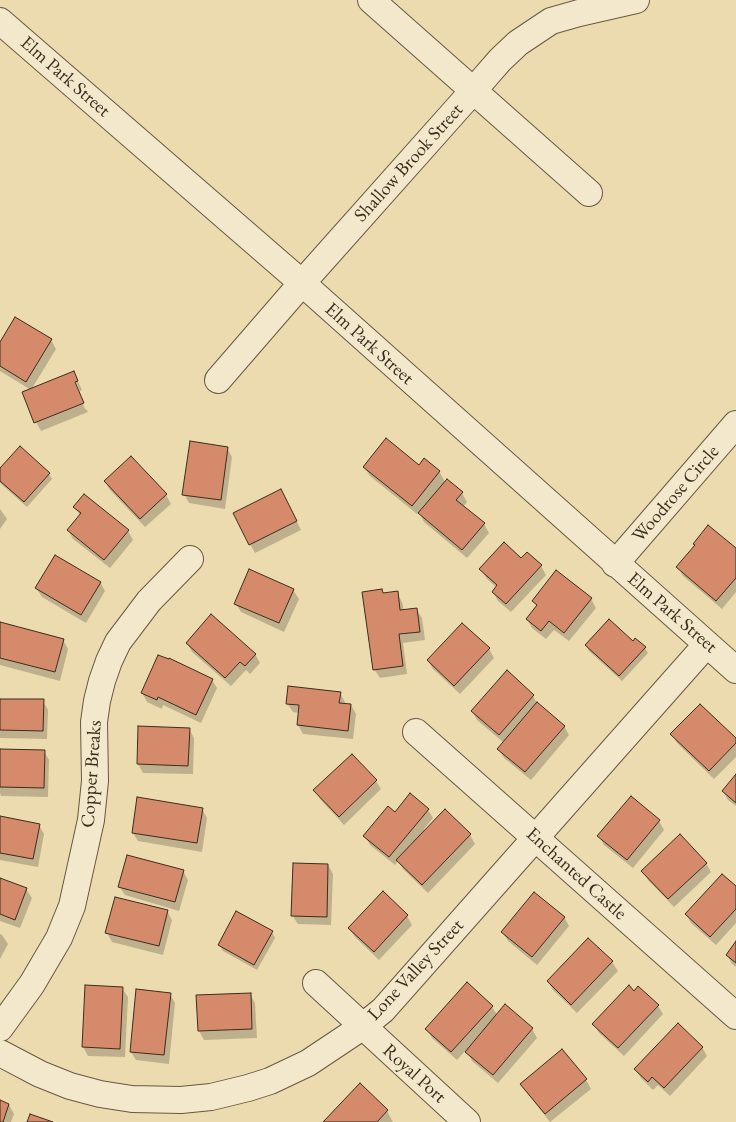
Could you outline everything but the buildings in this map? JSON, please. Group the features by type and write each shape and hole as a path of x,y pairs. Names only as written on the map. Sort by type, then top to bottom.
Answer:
{"street":[{"path":"371,0 589,193"},
{"name":"Shallow Brook Street","path":"218,380 473,90 518,43 551,21 636,0"},
{"name":"Elm Park Street","path":"0,21 302,283 736,670"},
{"name":"Woodrose Circle","path":"616,564 736,424"},
{"name":"Copper Breaks","path":"0,1028 32,984 58,938 72,906 92,820 95,780 94,722 97,701 109,661 118,642 149,601 190,558"},
{"name":"Lone Valley Street","path":"0,1053 47,1077 70,1086 100,1094 132,1099 181,1100 212,1097 270,1081 308,1063 362,1027 383,1010 707,644"},
{"name":"Enchanted Castle","path":"416,732 736,1016"},
{"name":"Royal Port","path":"316,983 467,1122"}]}
